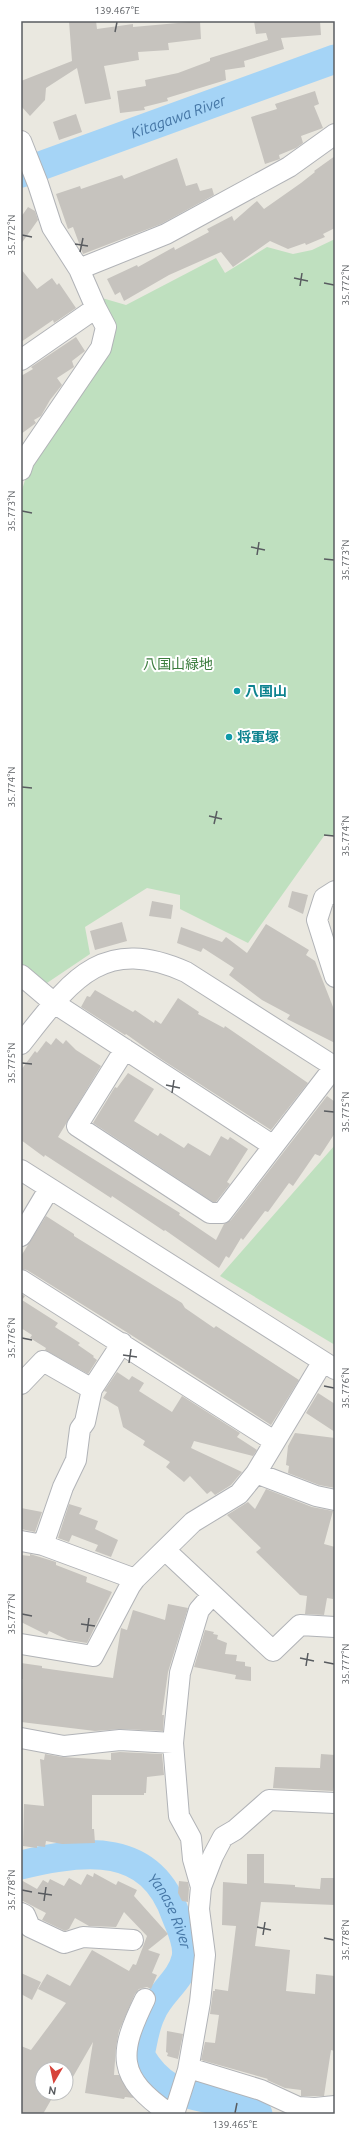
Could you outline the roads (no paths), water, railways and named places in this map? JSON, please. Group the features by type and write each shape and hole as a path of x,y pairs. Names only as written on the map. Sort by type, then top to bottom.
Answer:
{"street":[{"path":"79,269 166,234 289,168 335,134"},
{"path":"21,470 24,461 101,348 106,327 79,269 52,227 24,146"},
{"path":"21,360 96,308"},
{"path":"335,891 324,898 317,920 335,977"},
{"path":"21,1044 54,1003 80,976 102,963 127,959 149,959 167,964 186,972 335,1066 272,1145 222,1213 210,1214 77,1126 125,1049"},
{"path":"21,975 54,1003 272,1145"},
{"path":"21,1170 50,1190 328,1366 274,1441 256,1473 239,1494 193,1522 135,1579 93,1656 21,1644"},
{"path":"21,1236 50,1190"},
{"path":"21,1280 274,1441"},
{"path":"43,1545 63,1487 76,1460 80,1429 85,1422 92,1389 122,1344"},
{"path":"21,1384 43,1361 92,1389"},
{"path":"256,1473 316,1496 335,1500"},
{"path":"21,1542 43,1545 135,1579"},
{"path":"165,1550 273,1651 300,1625 335,1626"},
{"path":"201,1887 193,1859 191,1838 179,1816 173,1743 180,1673 199,1610 212,1595"},
{"path":"21,1738 64,1746 120,1740 173,1743"},
{"path":"174,2114 188,2069 200,2002 205,1955 199,1909 201,1887 213,1856 223,1837 235,1830 269,1800 335,1803"},
{"path":"21,1913 25,1915 30,1927 64,1943 83,1937 133,1940"},
{"path":"144,1999 133,2024 126,2049 127,2069 132,2080 156,2105 170,2114"},
{"path":"188,2069 262,2090 298,2107 315,2108 335,2106"}],"waterway":[{"name":"Kitagawa River","path":"21,173 335,59"},
{"name":"Yanase River","path":"21,1865 69,1856 92,1855 113,1857 133,1863 150,1875 165,1892 182,1931 187,1953 180,1974 159,2000 151,2014 140,2055 149,2069 169,2086 191,2095 242,2106 258,2114"}],"place":[{"name":"八国山","path":"237,691"},
{"name":"将軍塚","path":"229,737"}],"park label":[{"name":"八国山緑地","path":"178,664"}]}
